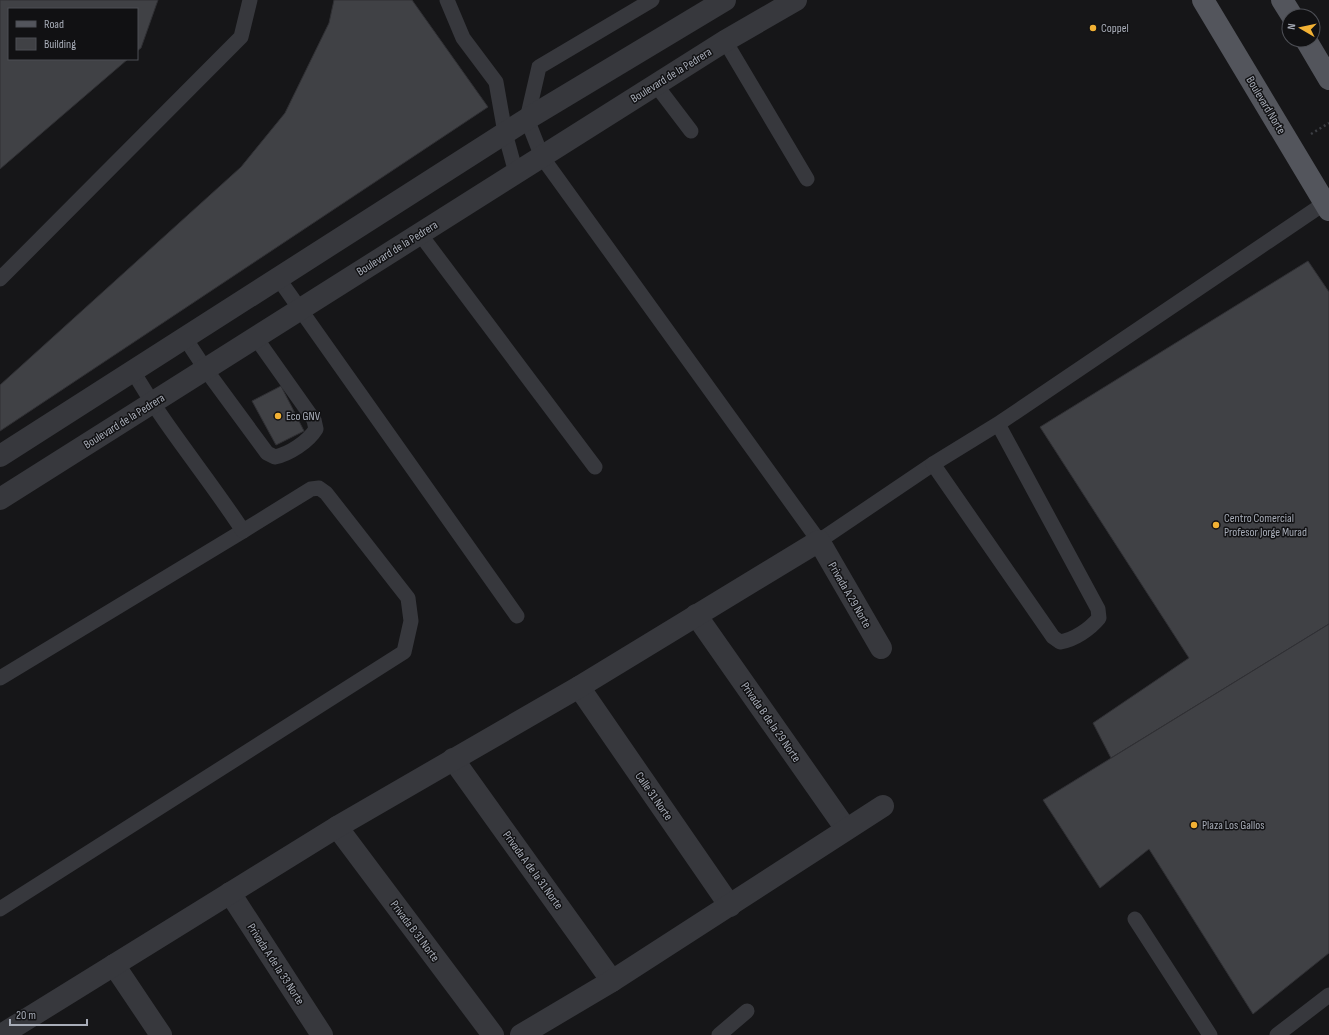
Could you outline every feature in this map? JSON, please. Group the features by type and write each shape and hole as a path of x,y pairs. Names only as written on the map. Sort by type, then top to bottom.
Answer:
{"main road":[{"name":"Boulevard Norte","path":"1203,0 1327,206"},
{"path":"1311,48 1329,79"}],"street":[{"path":"0,456 527,119 725,0"},
{"name":"Boulevard de la Pedrera","path":"0,499 725,41 796,0"},
{"path":"1,1035 337,828 453,759 579,687 819,541"},
{"name":"Privada A 29 Norte","path":"819,541 881,648"},
{"name":"Privada B de la 29 Norte","path":"696,615 846,829"},
{"name":"Calle 31 Norte","path":"579,687 730,906"},
{"name":"Privada A de la 31 Norte","path":"453,759 612,982"},
{"path":"521,1035 612,982 882,806"},
{"name":"Privada B 31 Norte","path":"337,828 493,1035"},
{"name":"Privada A de la 33 Norte","path":"230,893 322,1035"},
{"path":"114,965 162,1035"}],"lane":[{"path":"0,279 242,37 250,0"},
{"path":"447,0 463,38 496,82 505,133 516,173"},
{"path":"652,0 539,67 527,119 542,157 819,541 933,464 998,424 1327,206"},
{"path":"725,41 807,179"},
{"path":"656,85 691,131"},
{"path":"420,234 595,467"},
{"path":"278,278 518,616"},
{"path":"185,338 206,370 267,453 274,457 283,456 311,437 316,429 314,420 256,338"},
{"path":"133,371 152,404 220,496 243,531"},
{"path":"933,464 1053,638 1060,642 1069,641 1094,625 1098,618 1098,610 998,424"},
{"path":"0,678 311,489 319,488 326,493 408,598 411,621 404,652 0,909"},
{"path":"1135,919 1210,1035"},
{"path":"1277,1035 1329,995"},
{"path":"719,1035 746,1011"}],"building":[{"path":"0,0 158,0 141,48 138,50 138,8 8,8 8,60 127,60 0,169"},
{"path":"334,0 412,0 488,107 0,431 0,385 241,167 285,113 329,23"},
{"name":"Centro Comercial Profesor Jorge Murad","path":"1308,261 1329,292 1329,624 1111,758 1093,723 1189,658 1040,427"},
{"name":"Eco GNV","path":"281,386 304,431 276,445 252,401"},
{"name":"Plaza Los Gallos","path":"1329,624 1329,953 1253,1014 1149,849 1100,888 1043,800"}],"place":[{"name":"Coppel","path":"1093,28"},
{"name":"Eco GNV","path":"278,416"},
{"name":"Centro Comercial Profesor Jorge Murad","path":"1216,525"},
{"name":"Plaza Los Gallos","path":"1194,825"}]}
